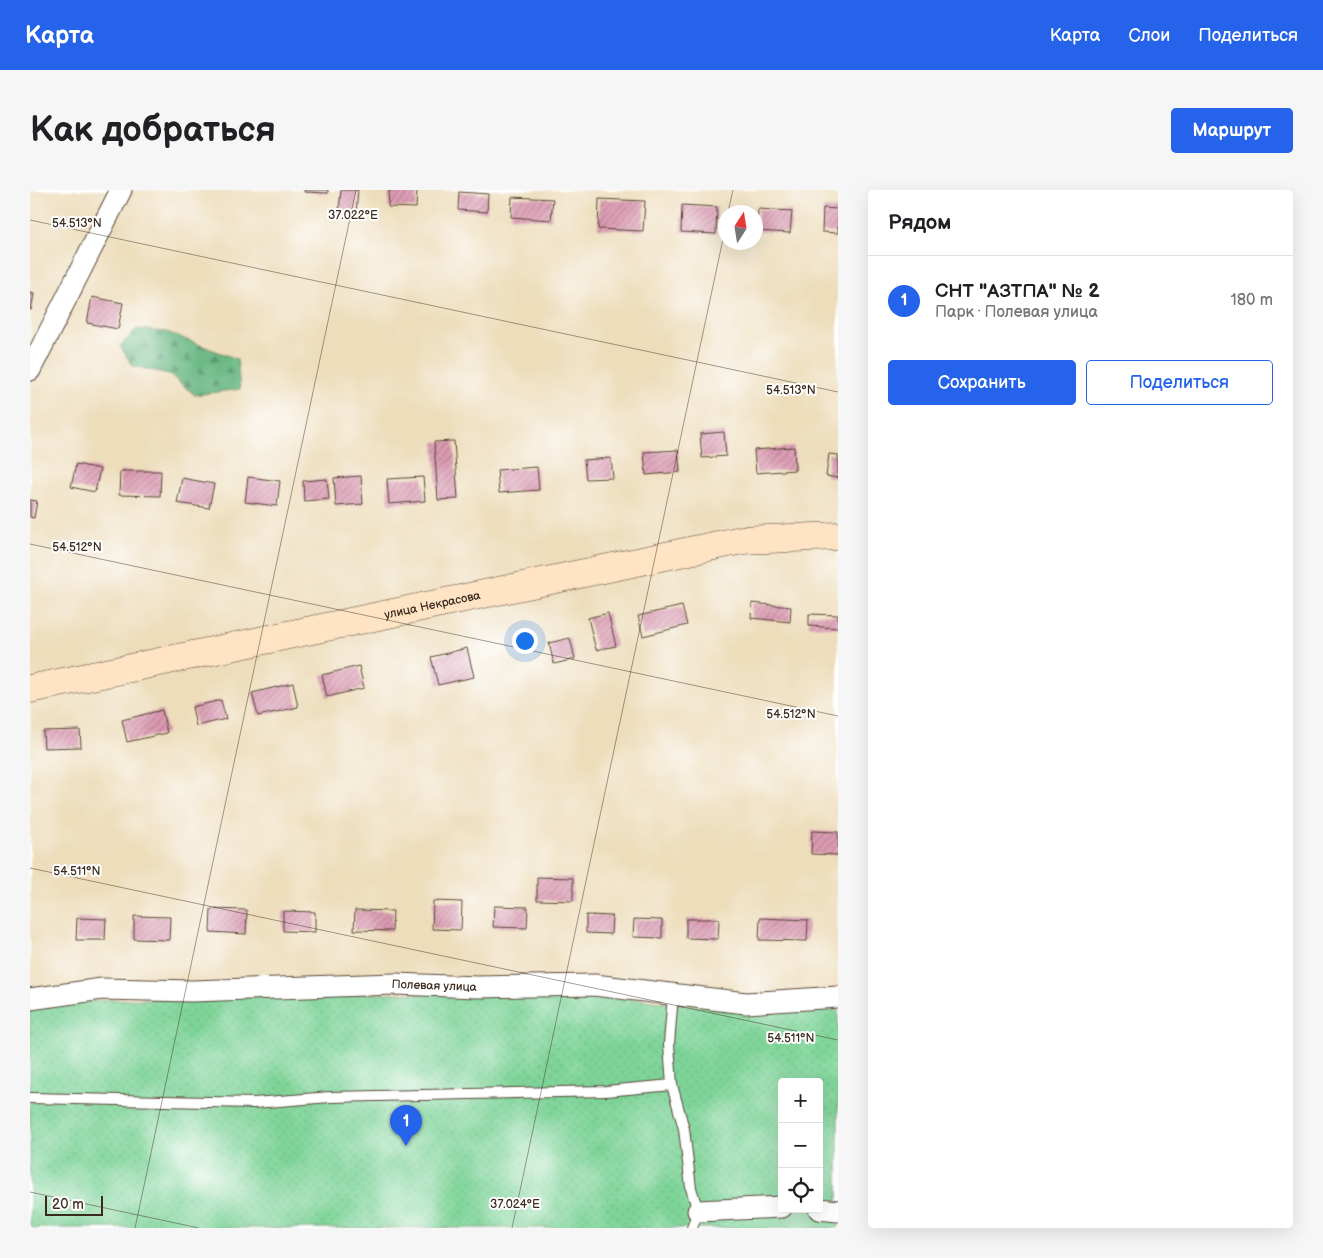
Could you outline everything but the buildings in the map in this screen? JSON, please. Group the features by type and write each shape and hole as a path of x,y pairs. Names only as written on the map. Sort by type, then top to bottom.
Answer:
{"main road":[{"name":"улица Некрасова","path":"30,689 742,540 838,536"}],"street":[{"path":"30,370 121,190"},
{"name":"Полевая улица","path":"30,999 102,989 193,991 394,984 478,987 594,985 746,1003 838,997"},
{"path":"695,1219 778,1208"},
{"path":"823,1209 838,1211"}],"lane":[{"path":"673,994 669,1044 672,1085 684,1129 695,1219"},
{"path":"30,1098 254,1103 330,1097 606,1091 672,1085"}],"green space":[{"path":"137,329 166,332 237,359 240,389 195,395 169,374 133,366 120,346"},
{"path":"399,993 599,995 746,1011 838,1010 838,1228 30,1228 30,1008 105,1000"}],"place":[{"name":"СНТ \"АЗТПА\" № 2","path":"406,1146"}]}
